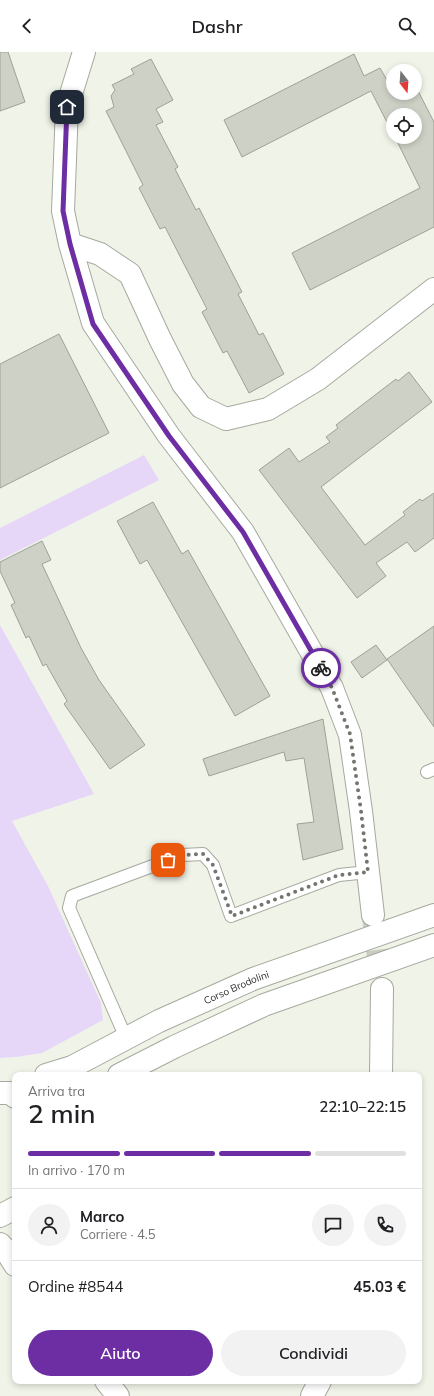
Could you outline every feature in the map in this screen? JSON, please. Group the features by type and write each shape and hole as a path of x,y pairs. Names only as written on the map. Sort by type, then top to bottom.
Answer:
{"street":[{"path":"84,52 67,107 63,211 70,244 93,324 169,436 243,532 332,688 350,734 361,811 373,915"},
{"path":"70,244 100,254 130,274 183,384 201,408 226,418 268,409 318,379 434,289"},
{"name":"Corso Brodolini","path":"56,1072 72,1067 159,1021 253,979 434,916"},
{"path":"125,1072 174,1047 264,1005 434,945"},
{"path":"381,1072 382,989"},
{"path":"0,1216 12,1210"},
{"path":"0,1244 12,1261"},
{"path":"108,1384 118,1396"},
{"path":"312,1396 318,1384"}],"lane":[{"path":"126,1038 69,908 72,896 182,855 203,854 213,865 232,916 339,875 368,872"}],"shaded area":[{"path":"144,455 159,480 0,560 0,528"},
{"path":"0,625 94,794 12,821 48,886 101,1003 103,1020 42,1053 0,1058"}],"building":[{"path":"0,52 8,52 25,102 0,111"},
{"path":"354,54 364,76 380,68 386,78 386,100 422,100 422,99 434,122 434,227 310,290 292,253 420,188 398,144 422,144 422,108 386,108 386,120 371,91 242,157 224,120"},
{"path":"151,59 173,100 156,109 163,122 156,125 178,167 175,169 196,210 199,208 242,292 238,294 259,335 263,333 284,374 249,393 227,351 223,353 202,312 207,309 165,227 160,229 139,188 143,185 106,111 114,107 111,96 115,90 112,85 134,74 131,69"},
{"path":"59,334 109,433 0,488 0,364"},
{"path":"409,372 432,402 321,487 365,545 405,515 403,512 420,499 422,501 434,493 434,538 415,552 407,542 376,563 386,576 357,598 259,470 289,448 299,462 330,442 326,437 338,428 336,425 396,379 398,381"},
{"path":"153,502 182,554 188,550 270,696 235,716 147,560 140,564 117,521"},
{"path":"42,541 51,560 42,564 81,648 99,680 145,745 110,769 64,704 67,701 46,664 43,666 29,636 26,638 11,605 15,603 0,571 0,562"},
{"path":"434,626 434,727 387,659"},
{"path":"376,645 387,660 362,678 351,662"},
{"path":"323,719 343,849 303,860 297,824 314,822 304,758 286,761 284,752 209,776 203,759"}],"tunnel":[{"path":"373,917 382,989"}],"way so far":[{"path":"168,860 182,855 203,854 213,865 232,916 339,875 368,872 350,734 332,688 321,668"}],"route":[{"path":"67,107 63,211 70,244 93,324 169,436 243,532 321,668"}]}
